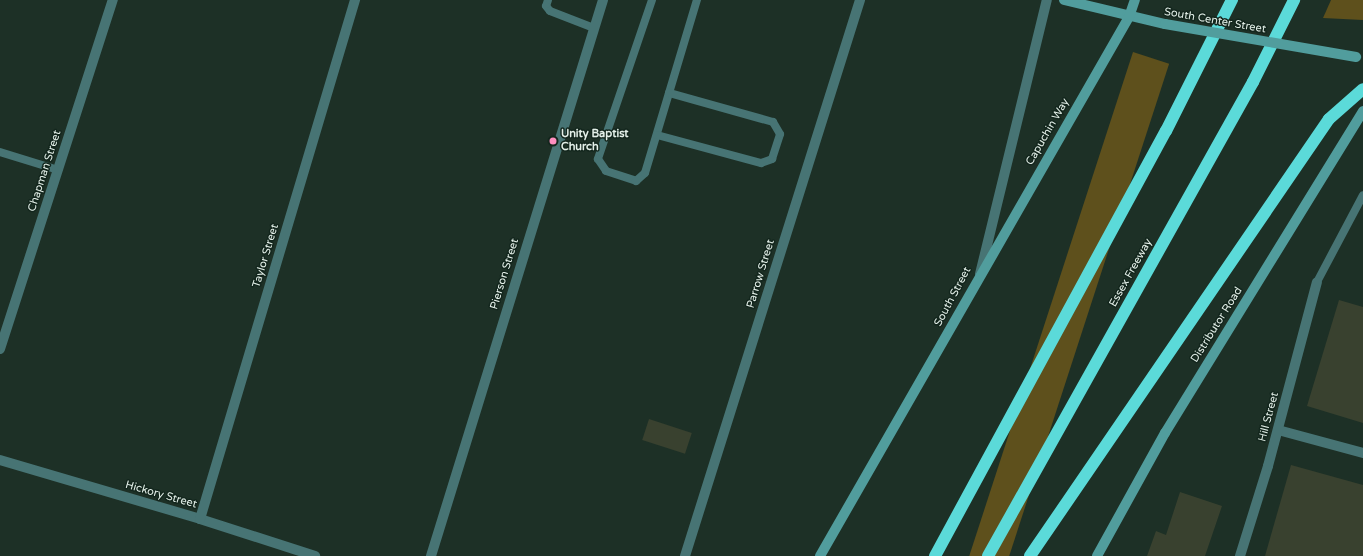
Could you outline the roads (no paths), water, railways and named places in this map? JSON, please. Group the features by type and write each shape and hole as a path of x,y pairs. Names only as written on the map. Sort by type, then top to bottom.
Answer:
{"highway":[{"path":"935,556 1162,138 1232,0"},
{"name":"Essex Freeway","path":"988,556 1253,82 1294,0"},
{"path":"1030,556 1329,119 1363,89"}],"main road":[{"name":"South Center Street","path":"1064,0 1129,17 1359,58"},
{"name":"Capuchin Way","path":"980,275 1129,17 1135,0"},
{"name":"Distributor Road","path":"1097,556 1165,433 1363,111"},
{"name":"South Street","path":"820,556 980,275"}],"street":[{"name":"Chapman Street","path":"0,349 113,0"},
{"name":"Taylor Street","path":"200,519 356,0"},
{"name":"Pierson Street","path":"431,556 603,0"},
{"name":"Parrow Street","path":"685,556 860,0"},
{"name":"South Street","path":"980,275 1047,0"},
{"name":"Hill Street","path":"1240,556 1278,430 1317,282"},
{"path":"1278,430 1363,453"},
{"name":"Hickory Street","path":"0,460 200,519 314,556"}],"lane":[{"path":"548,0 546,6 550,11 594,28"},
{"path":"652,0 598,159 606,171 636,181 645,173 697,0"},
{"path":"657,135 761,163 772,159 780,134 773,122 669,93"},
{"path":"0,152 58,170"},
{"path":"1317,282 1363,195"}],"place":[{"name":"Unity Baptist Church","path":"553,141"}]}
